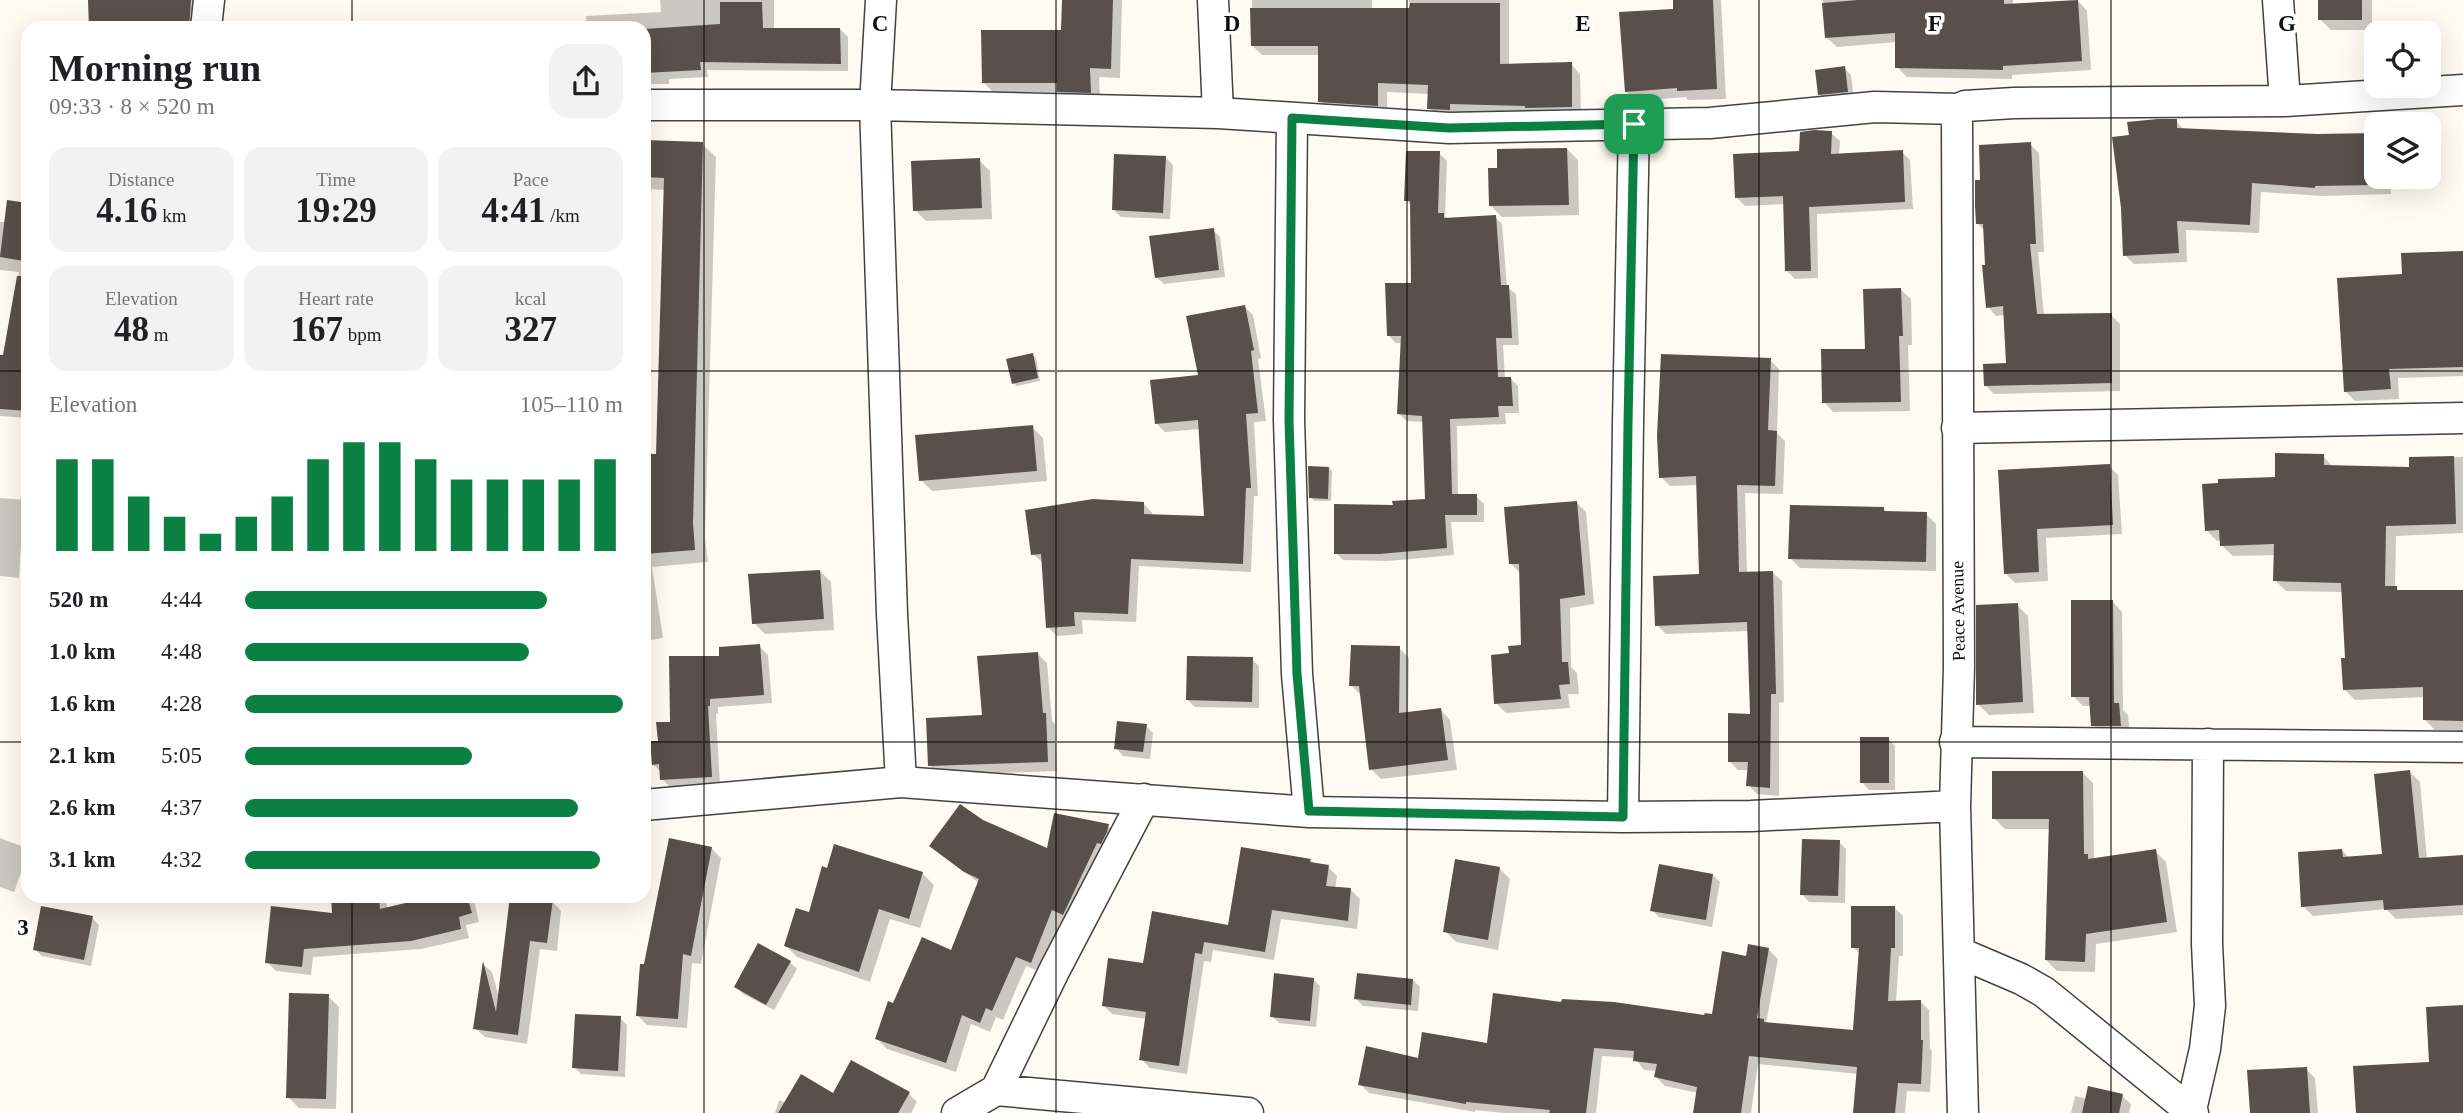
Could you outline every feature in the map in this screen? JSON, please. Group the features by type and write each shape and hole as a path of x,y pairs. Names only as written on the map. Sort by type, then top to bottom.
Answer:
{"street":[{"path":"207,21 209,0"},
{"path":"881,0 875,105 892,614 901,782"},
{"path":"1213,0 1218,113"},
{"path":"2278,0 2285,101"},
{"path":"651,104 875,105 1218,113 1449,128 1710,123 1875,107 1959,109 1965,106 2014,103 2285,101 2463,90"},
{"name":"Peace Avenue","path":"1959,109 1956,117 1959,667 1955,806 1963,1113"},
{"path":"1292,118 1289,420 1297,674 1309,811"},
{"path":"1623,817 1634,124"},
{"path":"1956,428 2463,418"},
{"path":"1955,742 2463,747"},
{"path":"1960,953 2045,992 2192,1112 2205,1049 2210,1006 2207,944 2208,744"},
{"path":"651,804 901,782 1309,811 1623,817 1751,816 1955,806"},
{"path":"957,1113 996,1090 1055,969 1144,799"},
{"path":"996,1090 1248,1113"}],"building":[{"path":"88,0 191,0 190,21 89,21"},
{"path":"1062,0 1113,0 1111,69 1090,68 1091,93 1057,92 1057,83 982,83 981,30 1061,30"},
{"path":"1673,0 1713,0 1717,89 1677,91 1677,88 1625,92 1619,12 1673,9"},
{"path":"1858,0 2004,0 2004,4 2078,0 2082,61 2003,66 2003,70 1895,68 1895,33 1825,38 1822,3"},
{"path":"2318,0 2362,0 2362,20 2318,20"},
{"path":"720,2 762,2 763,28 840,28 841,64 700,62 701,70 651,73 651,29 720,24"},
{"path":"1410,3 1500,3 1500,64 1572,62 1572,107 1525,108 1450,104 1450,110 1427,109 1428,85 1378,83 1378,106 1318,102 1318,46 1251,46 1250,8 1409,8"},
{"path":"1845,66 1848,92 1818,95 1815,70"},
{"path":"2177,119 2177,128 2317,134 2364,133 2364,185 2315,188 2252,183 2250,225 2177,221 2179,253 2123,256 2121,208 2112,137 2129,135 2127,122"},
{"path":"1832,131 1831,154 1903,150 1905,202 1809,207 1811,271 1785,271 1783,196 1735,198 1733,154 1799,151 1800,132"},
{"path":"651,140 703,142 693,523 695,550 651,553 651,454 656,454 664,178 651,177"},
{"path":"2031,142 2036,244 2030,244 2037,314 2112,313 2112,383 1984,386 1983,364 2006,363 2003,306 1986,308 1982,265 1985,265 1983,224 1976,224 1975,206 1975,180 1980,180 1979,145"},
{"path":"1567,148 1569,205 1489,206 1488,168 1497,168 1497,149"},
{"path":"1406,151 1440,151 1438,213 1444,213 1444,218 1496,215 1501,285 1509,285 1512,338 1496,338 1498,377 1511,377 1513,406 1498,406 1499,417 1450,419 1452,494 1477,494 1477,515 1445,515 1447,548 1379,554 1334,554 1334,504 1393,505 1392,501 1425,499 1422,416 1397,414 1401,336 1387,336 1385,283 1411,283 1410,201 1404,201"},
{"path":"1114,154 1166,156 1163,213 1112,210"},
{"path":"980,158 982,208 913,211 911,161"},
{"path":"7,200 21,202 21,260 0,257"},
{"path":"1214,228 1219,270 1155,278 1149,236"},
{"path":"2463,251 2463,367 2389,369 2391,389 2344,392 2337,278 2402,274 2401,253"},
{"path":"17,276 21,276 21,410 0,409 0,355 3,355"},
{"path":"1901,288 1901,402 1822,403 1821,349 1865,349 1863,289"},
{"path":"1245,305 1254,350 1251,351 1258,413 1246,414 1251,488 1246,488 1243,564 1131,559 1128,614 1074,612 1075,626 1046,628 1041,554 1031,555 1025,510 1093,499 1144,502 1144,514 1204,516 1198,420 1155,424 1150,380 1198,375 1186,316"},
{"path":"1033,353 1038,378 1012,384 1006,359"},
{"path":"1661,354 1771,358 1768,430 1777,431 1775,486 1737,485 1739,572 1773,571 1776,694 1771,694 1770,788 1746,786 1748,762 1728,762 1728,713 1750,714 1747,622 1655,626 1653,576 1699,574 1696,476 1659,478 1657,436"},
{"path":"1033,425 1037,471 919,481 915,435"},
{"path":"2275,453 2324,454 2324,465 2409,467 2409,457 2454,456 2456,524 2386,526 2385,586 2397,586 2397,590 2463,590 2463,721 2423,720 2423,687 2343,690 2341,658 2345,658 2341,583 2273,581 2274,544 2220,546 2219,530 2205,531 2202,484 2218,483 2218,479 2275,477"},
{"path":"2110,464 2113,525 2037,529 2039,572 2004,574 1998,470"},
{"path":"1308,466 1329,467 1328,499 1309,498"},
{"path":"1577,501 1585,595 1560,599 1562,662 1568,662 1570,684 1559,685 1561,699 1494,704 1491,655 1509,653 1508,646 1521,645 1519,564 1509,564 1504,507"},
{"path":"1790,505 1884,507 1884,511 1927,512 1926,562 1788,559"},
{"path":"820,570 824,619 752,624 748,574"},
{"path":"2071,600 2113,600 2114,703 2119,703 2121,726 2091,726 2089,697 2071,697"},
{"path":"2018,603 2023,702 1976,705 1976,605"},
{"path":"760,644 764,695 710,699 708,706 712,777 660,780 659,764 652,765 651,741 658,741 656,722 670,722 669,656 719,656 719,647"},
{"path":"1351,645 1400,646 1399,713 1441,708 1448,760 1369,770 1359,686 1349,686"},
{"path":"1038,652 1043,713 1046,713 1048,762 928,766 926,718 982,715 977,656"},
{"path":"1187,656 1253,657 1252,702 1186,700"},
{"path":"1117,721 1147,724 1143,752 1114,749"},
{"path":"1860,737 1889,737 1889,783 1860,783"},
{"path":"2410,770 2419,858 2463,855 2463,905 2384,910 2383,900 2301,907 2298,852 2342,849 2343,857 2382,854 2374,774"},
{"path":"1992,771 2083,771 2084,854 2088,854 2088,859 2156,849 2167,922 2086,934 2085,962 2045,960 2049,819 1992,819"},
{"path":"960,804 983,820 1047,848 1054,813 1109,824 1101,844 1097,843 1063,915 1052,910 1031,963 1016,957 992,1011 986,1008 980,1023 962,1015 946,1063 875,1039 888,1001 893,1003 922,937 951,950 979,879 964,872 929,846"},
{"path":"669,838 712,847 691,956 683,954 678,1019 636,1016 640,964 644,964"},
{"path":"1802,839 1840,840 1838,896 1800,895"},
{"path":"834,844 923,872 909,919 879,909 859,972 784,946 796,908 809,912 822,866 827,868"},
{"path":"1241,847 1311,859 1310,862 1329,865 1326,886 1351,888 1348,921 1272,910 1265,952 1204,942 1202,954 1195,953 1179,1066 1139,1060 1146,1012 1102,1006 1108,958 1143,963 1152,911 1228,925"},
{"path":"1455,859 1500,867 1488,940 1443,932"},
{"path":"1659,864 1713,874 1706,920 1650,911"},
{"path":"331,903 380,903 380,909 405,903 469,903 472,913 459,917 461,929 411,941 304,949 302,967 265,963 271,906 332,913"},
{"path":"509,903 552,903 547,943 530,941 518,1035 473,1029 483,961 496,1012"},
{"path":"41,906 93,916 84,960 33,950"},
{"path":"1851,906 1895,906 1895,948 1891,948 1888,1001 1921,1000 1921,1084 1898,1083 1895,1113 1853,1113 1857,1067 1749,1056 1741,1113 1693,1113 1697,1087 1654,1077 1657,1064 1633,1061 1634,1051 1594,1048 1586,1113 1549,1113 1550,1110 1466,1104 1358,1085 1366,1046 1418,1058 1422,1032 1487,1043 1493,993 1561,1002 1562,999 1614,1002 1712,1014 1722,951 1746,956 1748,944 1769,948 1757,1018 1764,1019 1764,1022 1853,1030 1859,948 1851,948"},
{"path":"758,943 791,961 766,1005 734,987"},
{"path":"1274,973 1314,978 1310,1021 1270,1017"},
{"path":"1357,973 1413,979 1411,1005 1354,999"},
{"path":"289,993 329,994 326,1099 286,1098"},
{"path":"2463,1005 2463,1113 2356,1113 2353,1066 2429,1062 2426,1007"},
{"path":"575,1014 621,1016 618,1071 572,1068"},
{"path":"851,1060 910,1092 898,1113 778,1113 801,1074 833,1093"},
{"path":"2307,1067 2310,1113 2250,1113 2247,1070"},
{"path":"2088,1086 2123,1094 2119,1113 2082,1113"}],"route":[{"path":"1292,118 1449,128 1634,124 1623,817 1309,811 1297,674 1289,420 1292,118"}]}
